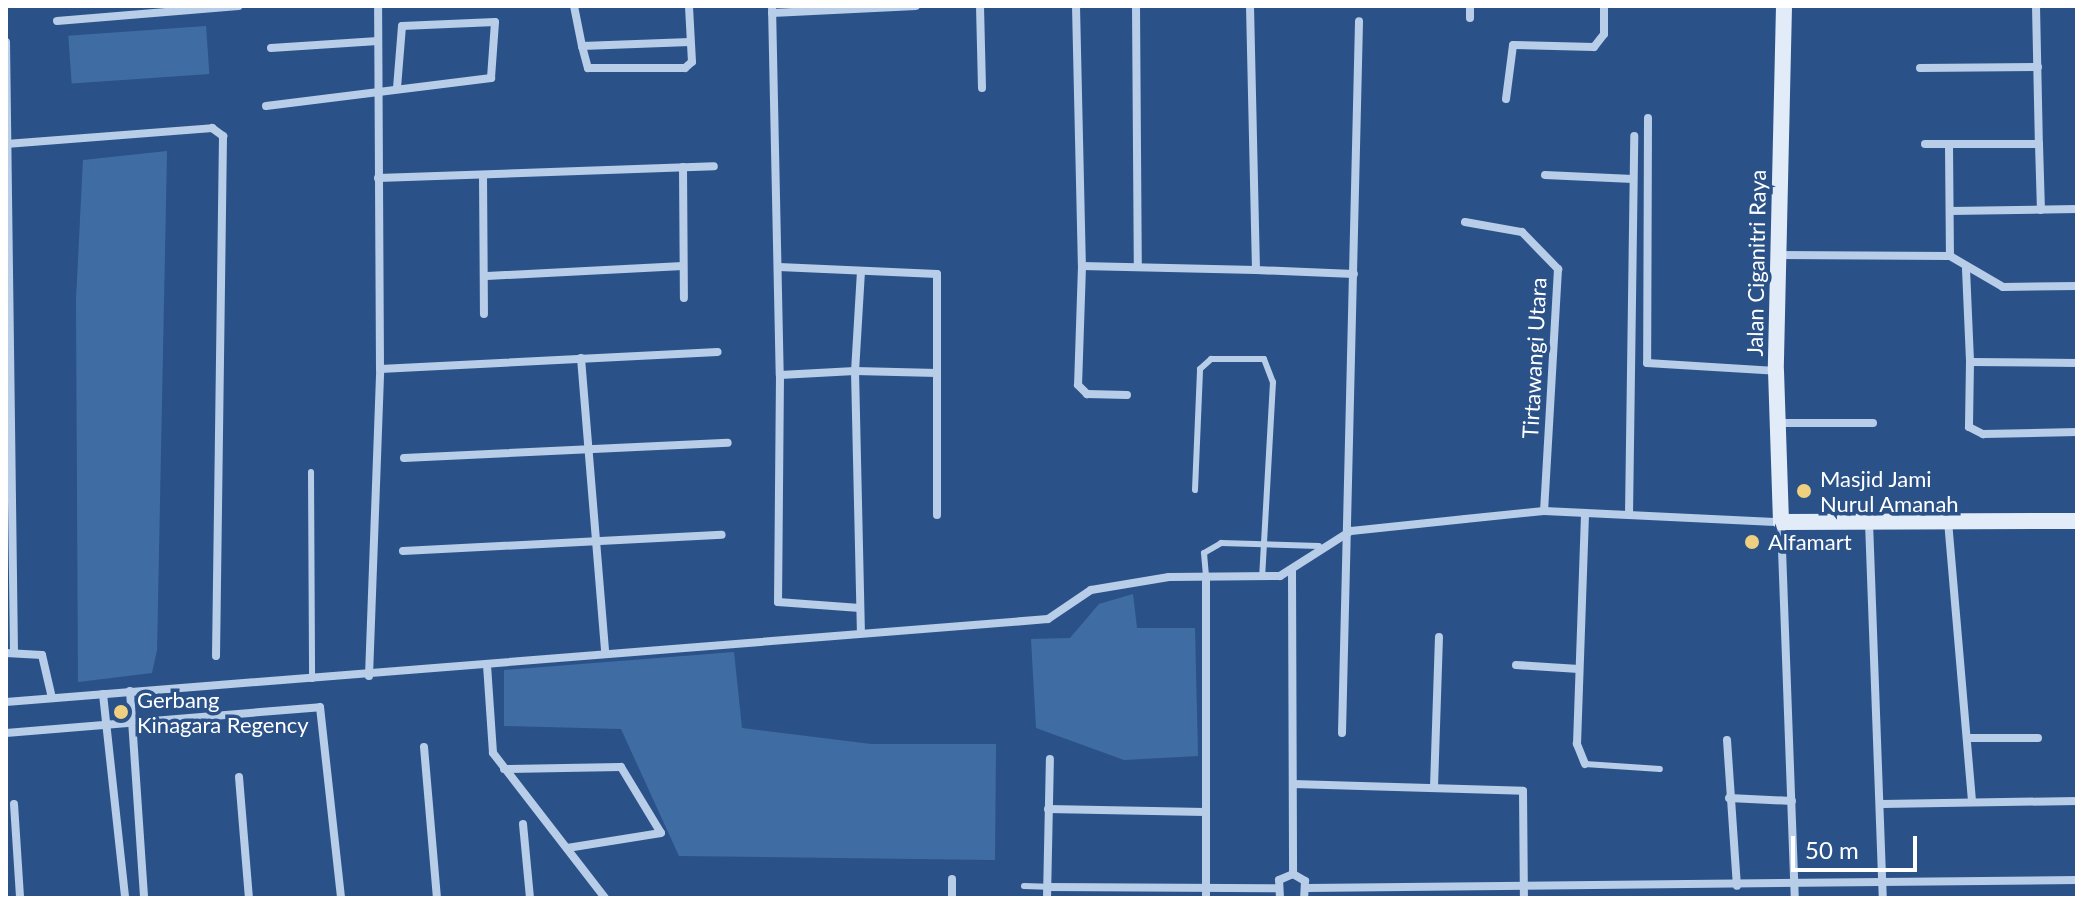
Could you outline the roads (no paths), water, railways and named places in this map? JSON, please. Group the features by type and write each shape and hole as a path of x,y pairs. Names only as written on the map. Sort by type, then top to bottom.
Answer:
{"street":[{"path":"57,21 238,6"},
{"path":"369,676 380,369 378,6"},
{"path":"574,6 588,68 671,69 690,66 689,6"},
{"path":"860,608 778,602 779,267 772,10 916,6"},
{"path":"980,6 982,88"},
{"path":"1076,6 1082,266 1078,385 1087,394 1127,395"},
{"path":"1136,6 1138,266"},
{"path":"1250,6 1256,270"},
{"path":"1470,6 1470,18"},
{"path":"1506,99 1513,45 1594,47 1604,34 1604,6"},
{"name":"Jalan Ciganitri Raya","path":"1781,522 1776,371 1784,6"},
{"path":"2036,6 2041,210"},
{"path":"1342,733 1351,531 1359,21"},
{"path":"266,106 491,78 495,22 402,26 397,88"},
{"path":"271,48 378,41"},
{"path":"6,42 10,652 42,655 52,698"},
{"path":"582,46 690,42"},
{"path":"1920,68 2038,67"},
{"path":"1648,118 1647,363 1776,371"},
{"path":"9,144 212,128 223,136 216,656"},
{"path":"1629,515 1634,136"},
{"path":"1925,144 2039,144"},
{"path":"1949,145 1950,256"},
{"path":"378,178 714,166"},
{"path":"683,167 684,298"},
{"path":"483,175 487,276 484,314"},
{"path":"1545,175 1633,179"},
{"path":"1950,211 2077,209"},
{"name":"Tirtawangi Utara","path":"1465,222 1522,232 1558,269 1544,511"},
{"path":"1777,255 1950,256 1966,269 2003,287 2077,286"},
{"path":"487,276 683,266"},
{"path":"1082,266 1354,274"},
{"path":"779,267 937,274 937,515"},
{"path":"1966,269 1975,432 2077,432"},
{"path":"861,271 855,371 861,631"},
{"path":"380,369 718,352"},
{"path":"581,358 605,653"},
{"path":"1970,362 2077,363"},
{"path":"780,375 855,371 937,373"},
{"path":"1778,423 1873,423"},
{"path":"404,458 728,443"},
{"path":"6,702 369,676 861,631 1048,619 1091,590 1206,576 1262,576 1292,571 1319,546 1351,531 1544,511 1781,522 2077,521"},
{"path":"1585,513 1577,744 1585,764"},
{"path":"1948,521 1970,738 1972,801"},
{"path":"1781,522 1795,893"},
{"path":"1869,522 1882,804 1883,898"},
{"path":"403,551 722,535"},
{"path":"1292,571 1293,874 1307,888 1737,886 1795,893 1883,884 2077,880"},
{"path":"1206,576 1206,893"},
{"path":"1434,787 1439,637"},
{"path":"487,665 489,741 504,769 605,898"},
{"path":"1516,665 1579,669"},
{"path":"130,691 144,898"},
{"path":"103,694 125,898"},
{"path":"6,733 320,707 341,898"},
{"path":"1970,738 2038,738"},
{"path":"1727,740 1737,886"},
{"path":"424,747 437,898"},
{"path":"1047,898 1050,759"},
{"path":"113,766 133,765"},
{"path":"504,769 621,767 661,833 567,848"},
{"path":"239,777 249,898"},
{"path":"1293,784 1523,791 1524,898"},
{"path":"1729,798 1792,801"},
{"path":"1882,804 2077,801"},
{"path":"14,804 20,898"},
{"path":"1048,809 1205,812"},
{"path":"523,824 530,898"},
{"path":"1047,887 1206,893 1276,888 1293,874"},
{"path":"952,879 952,898"},
{"path":"1276,888 1280,898"},
{"path":"1304,898 1307,888"}],"lane":[{"path":"1195,490 1200,369 1211,359 1264,359 1273,382 1262,576"},
{"path":"311,472 312,679"},
{"path":"1206,576 1209,547 1266,544 1319,546"},
{"path":"1585,764 1660,769"},
{"path":"1024,886 1047,887"}],"place":[{"name":"Masjid Jami Nurul Amanah","path":"1804,491"},
{"name":"Alfamart","path":"1752,542"},
{"name":"Gerbang Kinagara Regency","path":"121,712"}]}
